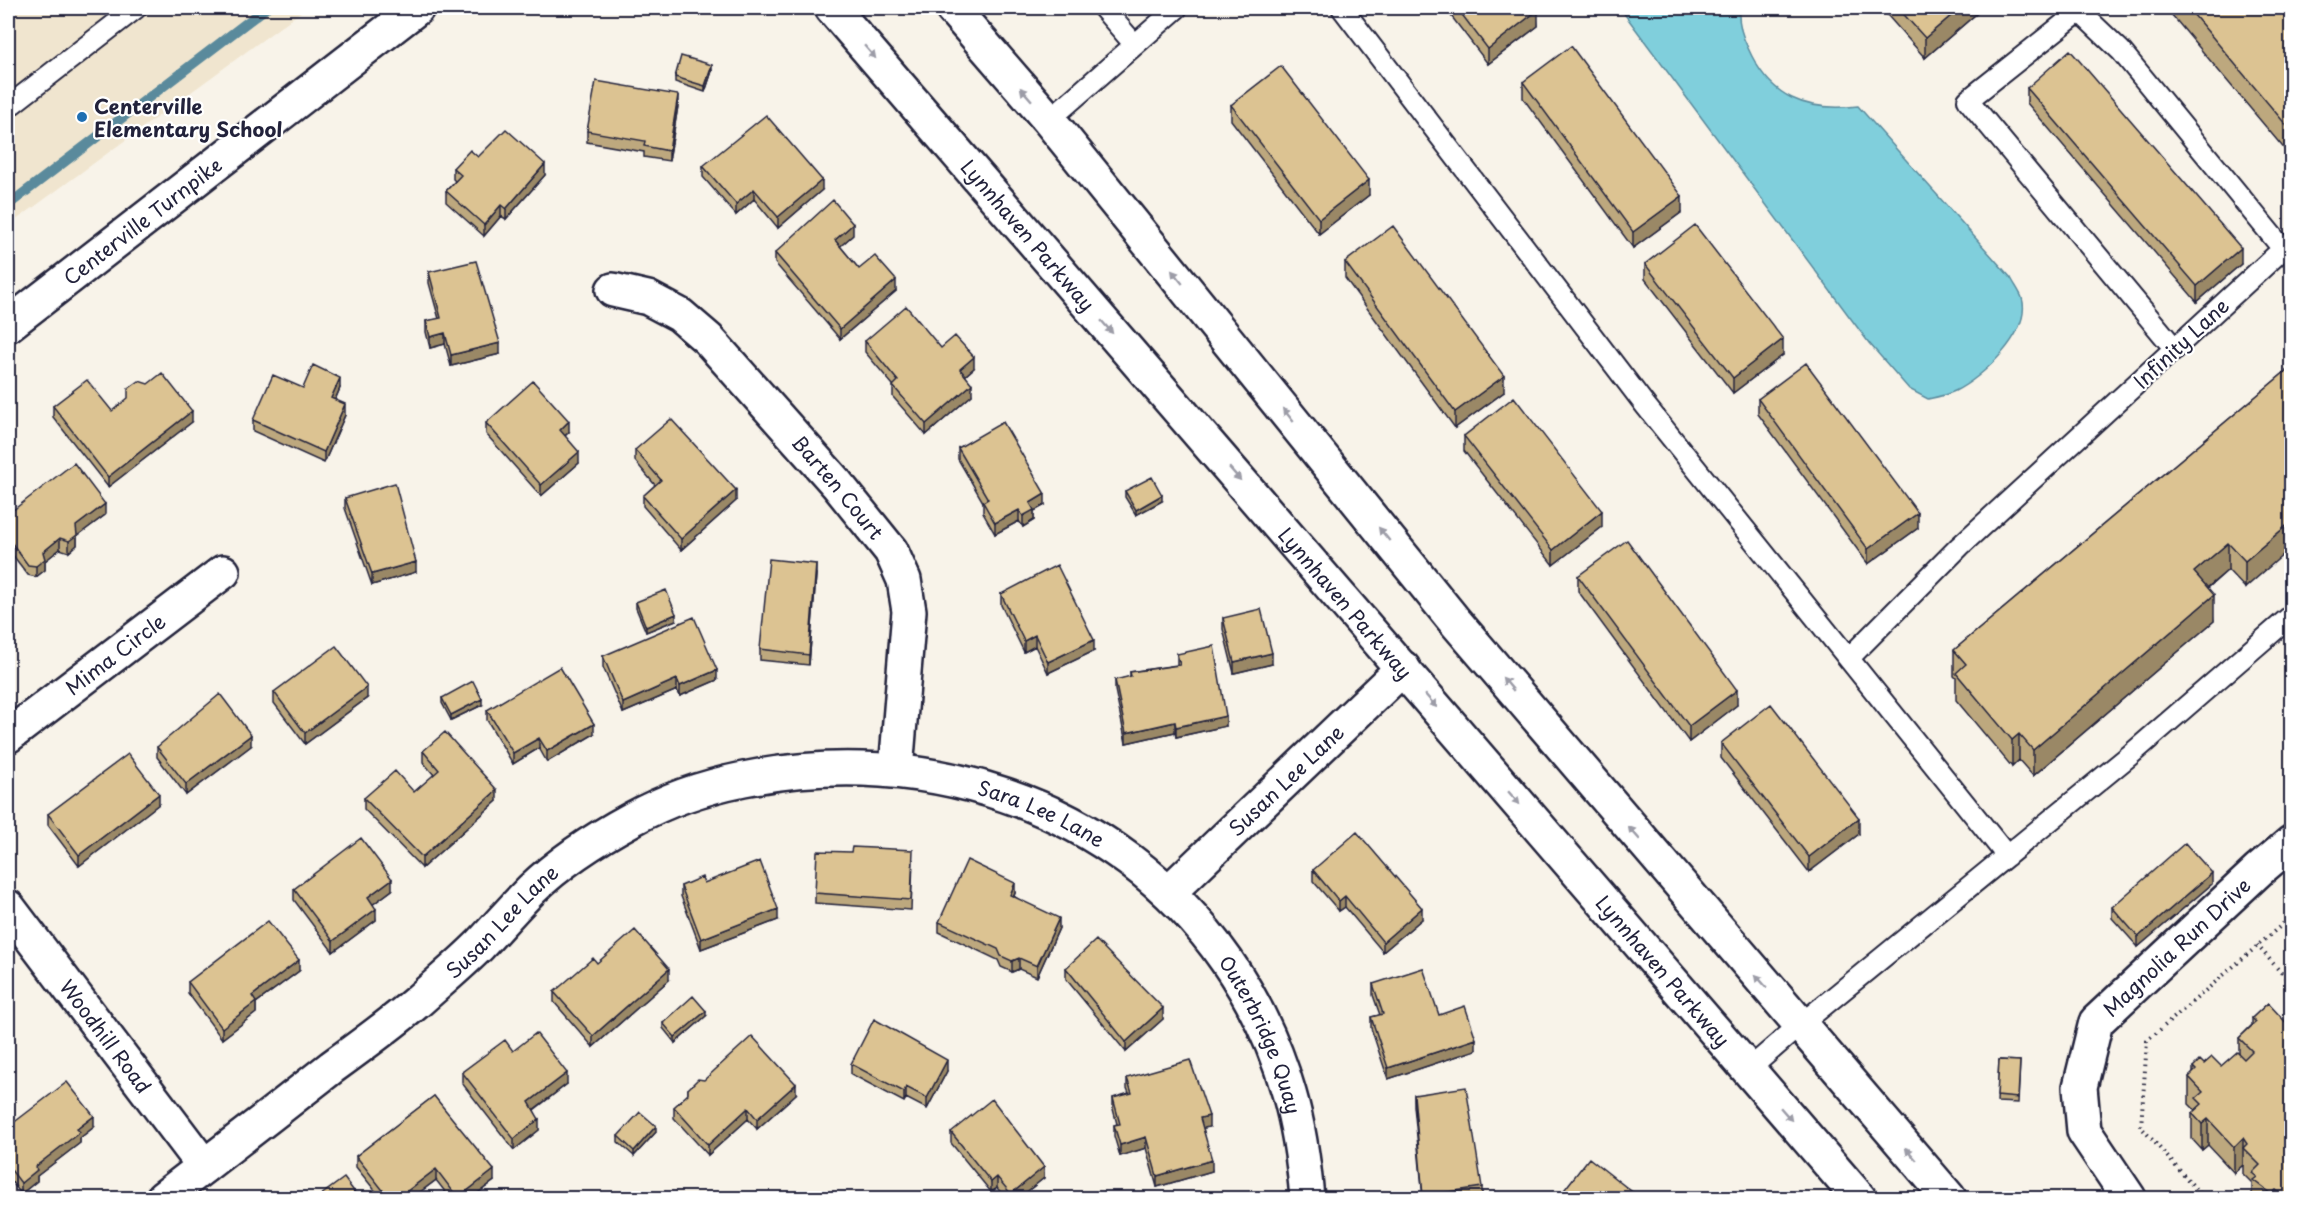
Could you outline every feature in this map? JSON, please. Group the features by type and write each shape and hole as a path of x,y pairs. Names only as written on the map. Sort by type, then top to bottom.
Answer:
{"main road":[{"name":"Centerville Turnpike","path":"8,325 417,8"},
{"name":"Lynnhaven Parkway","path":"832,8 1859,1198"},
{"path":"951,8 1049,120 1453,619 1949,1198"},
{"name":"Barten Court","path":"613,290 648,298 680,315 708,339 837,484 891,551 904,580 909,611 896,770"},
{"name":"Mima Circle","path":"8,736 223,572"},
{"name":"Susan Lee Lane","path":"1169,892 1403,668"},
{"name":"Susan Lee Lane","path":"163,1198 415,1004 476,948 533,888 582,849 636,817 695,792 760,775 826,768 896,770"},
{"name":"Sara Lee Lane","path":"896,770 960,781 1024,801 1085,829 1130,858 1169,892"},
{"name":"Magnolia Run Drive","path":"2128,1198 2084,1131 2080,1087 2096,1022 2292,842"},
{"name":"Outerbridge Quay","path":"1169,892 1212,941 1242,984 1266,1030 1289,1093 1304,1158 1307,1198"},
{"name":"Woodhill Road","path":"8,907 204,1166"}],"lane":[{"path":"8,107 136,8"},
{"path":"1103,8 1135,45"},
{"path":"1049,120 1177,8"},
{"path":"1342,8 1645,405 2007,856"},
{"path":"2078,9 1968,99 2175,349"},
{"name":"Infinity Lane","path":"1849,658 1960,546 2283,249 2121,51 2078,9"},
{"path":"1748,1070 2129,756 2292,615"}],"path":[{"path":"2204,1198 2141,1127 2146,1041 2292,916"},
{"path":"2257,945 2292,985"}],"shaded area":[{"name":"Centerville Elementary School","path":"8,8 306,8 8,226"}],"water":[{"path":"1620,8 1739,8 1741,28 1748,48 1767,79 1779,90 1806,103 1839,107 1858,106 2011,278 2022,298 2023,311 2020,325 1991,365 1966,385 1942,396 1928,399 1909,389 1869,343"}],"building":[{"path":"1457,8 1536,8 1538,10 1488,49"},
{"path":"1898,8 1960,8 1925,38"},
{"path":"2188,8 2292,8 2292,132"},
{"path":"1571,46 1682,196 1633,232 1523,82"},
{"path":"2070,50 2241,248 2197,286 2027,88"},
{"path":"681,56 712,65 705,86 675,77"},
{"path":"1281,66 1369,180 1319,219 1231,105"},
{"path":"596,81 678,95 669,151 644,146 645,141 587,131"},
{"path":"766,115 822,180 778,217 754,189 736,204 703,166"},
{"path":"506,129 545,164 506,209 501,205 484,225 446,191 461,175 453,168 470,150 478,157"},
{"path":"833,200 853,224 835,240 859,269 875,256 896,280 840,329 775,253"},
{"path":"1695,225 1783,339 1733,378 1645,264"},
{"path":"1393,226 1504,376 1455,412 1345,262"},
{"path":"476,261 500,343 451,355 445,333 430,337 426,321 441,318 429,272"},
{"path":"906,306 941,348 955,336 974,357 960,369 972,384 926,424 893,386 898,381 865,341"},
{"path":"1806,363 1918,513 1868,549 1758,399"},
{"path":"313,365 340,378 331,398 345,404 324,452 253,420 273,375 303,388"},
{"path":"2292,366 2292,521 2245,561 2228,543 2194,572 2214,595 2033,750 2019,734 2012,740 1956,673 1966,664 1954,650"},
{"path":"162,373 192,411 108,477 53,406 87,380 112,411 128,398 128,389 139,381 148,384"},
{"path":"533,381 569,421 560,430 579,452 541,485 486,423"},
{"path":"1514,397 1602,511 1553,550 1464,436"},
{"path":"671,419 736,490 681,539 643,496 661,480 635,450"},
{"path":"1003,422 1045,494 1030,503 1034,510 1023,516 1019,510 995,523 983,502 988,499 958,448"},
{"path":"74,463 105,504 76,526 77,535 69,541 60,538 43,552 45,559 36,566 28,565 8,538 8,514"},
{"path":"1152,477 1162,495 1136,510 1125,491"},
{"path":"395,483 416,562 372,574 345,498"},
{"path":"1627,540 1737,690 1689,726 1578,576"},
{"path":"769,559 816,564 809,655 760,649"},
{"path":"1057,565 1094,640 1048,662 1035,635 1024,641 1001,594"},
{"path":"666,590 676,614 646,627 636,602"},
{"path":"8,597 13,605 8,609"},
{"path":"1261,609 1272,653 1234,662 1223,618"},
{"path":"694,617 717,670 680,686 677,679 623,703 603,656"},
{"path":"336,646 367,687 305,733 274,692"},
{"path":"1214,646 1226,716 1176,727 1175,722 1126,733 1115,680 1131,676 1130,672 1180,665 1177,654"},
{"path":"560,667 594,724 547,751 539,738 513,753 487,710"},
{"path":"473,681 482,699 451,715 442,698"},
{"path":"220,694 251,735 186,784 157,747"},
{"path":"1771,704 1859,818 1809,857 1721,743"},
{"path":"445,732 497,790 422,857 364,798 395,771 414,792 439,770 423,751"},
{"path":"128,754 159,794 79,855 48,814"},
{"path":"1357,832 1422,908 1383,942 1345,896 1339,901 1313,870"},
{"path":"361,838 392,879 368,897 376,909 333,941 294,889"},
{"path":"2185,843 2212,873 2138,937 2112,907"},
{"path":"852,847 913,850 911,900 815,893 817,851 851,852"},
{"path":"967,860 1015,883 1010,895 1059,918 1037,966 1019,958 1012,961 1001,956 998,949 939,922"},
{"path":"760,861 778,909 701,939 681,886 702,877 704,883"},
{"path":"268,921 299,960 252,996 256,1002 222,1028 188,982"},
{"path":"635,930 669,969 593,1036 554,992 593,958 597,963"},
{"path":"1096,940 1163,1008 1126,1042 1066,968"},
{"path":"1423,968 1439,1015 1465,1006 1476,1039 1388,1068 1371,1017 1383,1014 1373,984"},
{"path":"693,996 706,1011 675,1037 663,1023"},
{"path":"2268,1003 2292,1029 2292,1198 2284,1198 2276,1190 2271,1194 2253,1180 2257,1177 2252,1173 2260,1165 2243,1148 2247,1144 2243,1138 2234,1147 2208,1119 2202,1124 2192,1113 2202,1104 2196,1098 2203,1092 2189,1077 2196,1070 2193,1067 2200,1060 2204,1064 2212,1057 2221,1066 2237,1052 2244,1059 2252,1051 2239,1038 2256,1022 2252,1018"},
{"path":"874,1019 947,1060 927,1098 906,1087 904,1092 851,1064"},
{"path":"536,1033 567,1073 529,1102 539,1119 514,1139 462,1072 505,1040 513,1051"},
{"path":"752,1036 796,1084 757,1119 748,1108 708,1145 674,1107 688,1094 688,1089 698,1079 704,1080"},
{"path":"1190,1060 1209,1116 1200,1118 1212,1160 1157,1176 1146,1137 1120,1145 1114,1125 1120,1124 1113,1098 1132,1093 1127,1078"},
{"path":"1999,1060 2020,1061 2018,1098 1997,1096"},
{"path":"67,1082 94,1116 77,1129 80,1132 35,1167 37,1170 21,1183 8,1166 8,1127"},
{"path":"1466,1087 1482,1187 1423,1196 1414,1095"},
{"path":"434,1096 494,1170 458,1198 436,1169 398,1198 389,1198 356,1156"},
{"path":"992,1099 1044,1167 1011,1194 997,1177 991,1182 951,1132"},
{"path":"640,1112 656,1126 634,1151 618,1136"},
{"path":"1589,1158 1640,1198 1558,1198"},
{"path":"344,1178 359,1198 317,1198"}],"waterway":[{"path":"8,205 266,8"}],"place":[{"name":"Centerville Elementary School","path":"82,117"}]}
